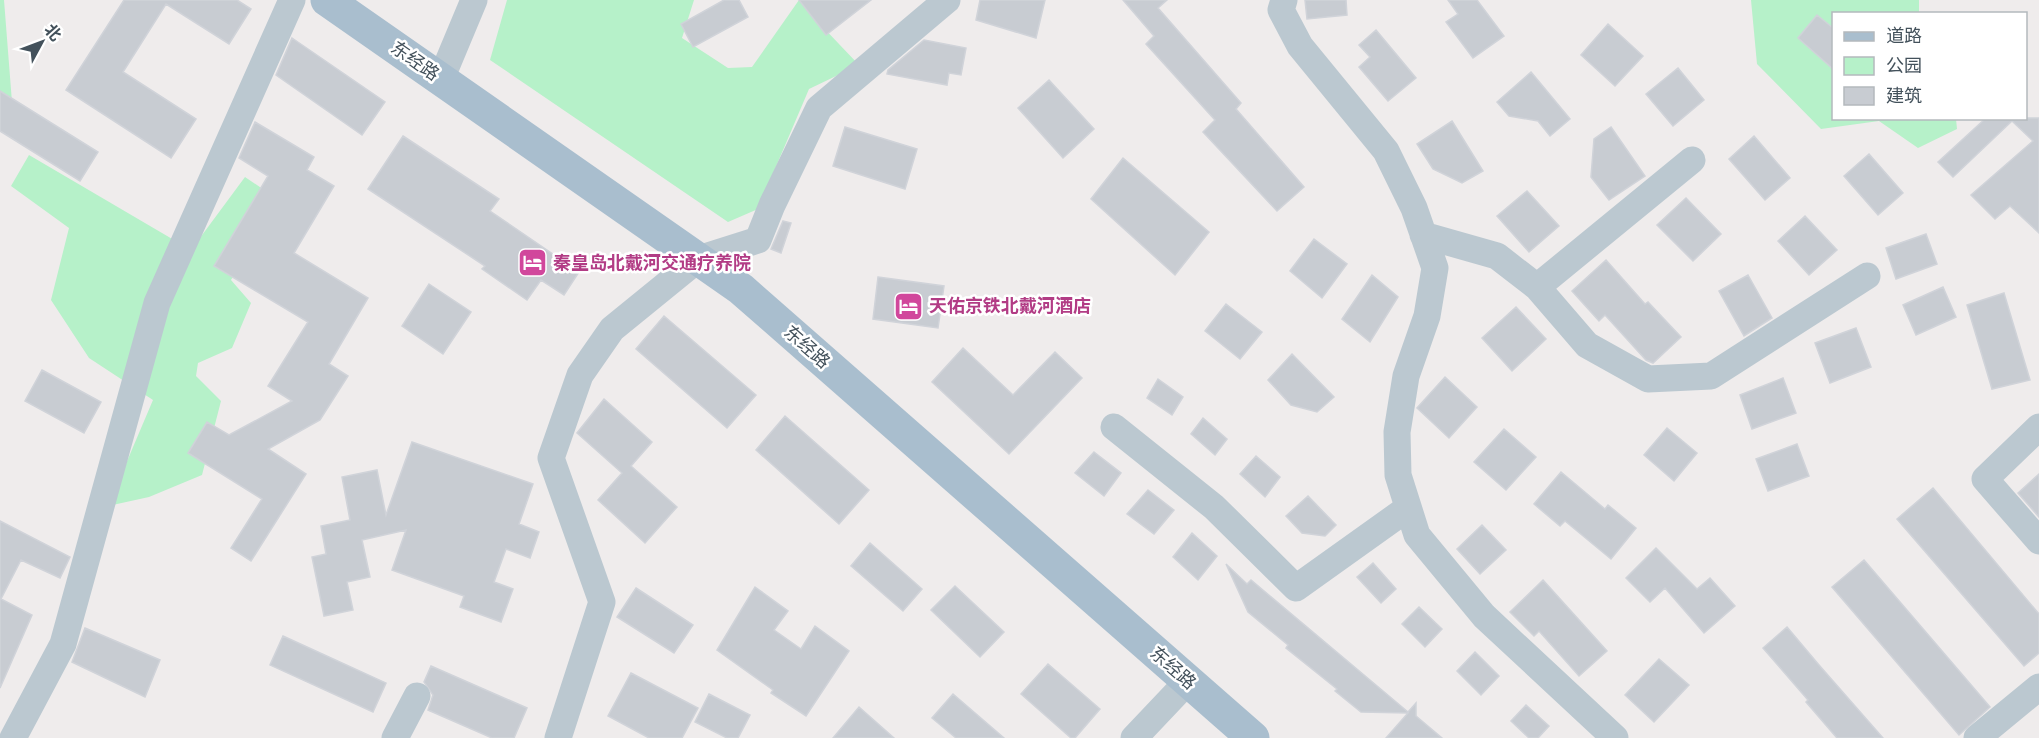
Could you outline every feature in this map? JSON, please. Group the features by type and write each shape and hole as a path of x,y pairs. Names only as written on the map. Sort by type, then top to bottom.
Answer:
{"main road":[{"name":"东经路","path":"327,0 741,289 1253,738"}],"street":[{"path":"13,738 63,644 157,303 292,0"},
{"path":"441,79 474,0"},
{"path":"558,738 602,602 551,458 580,375 612,329 698,259 758,240 772,205 819,108 947,0"},
{"path":"1284,0 1281,10 1300,46 1386,151 1435,268 1427,316 1406,376 1397,432 1398,475 1417,536 1484,616 1615,738"},
{"path":"1537,287 1692,160"},
{"path":"1423,235 1497,256 1537,287 1587,345 1648,379 1711,376 1867,276"},
{"path":"1114,427 1214,507 1296,588 1408,508"},
{"path":"2039,427 1985,480 2039,541"},
{"path":"1134,738 1188,681"},
{"path":"1977,738 2039,687"},
{"path":"395,738 417,696"}],"green space":[{"path":"0,0 4,0 13,115 0,132"},
{"path":"507,0 694,0 682,38 728,68 752,67 799,0 837,0 819,23 859,65 809,89 758,209 728,222 490,60"},
{"path":"1751,0 1919,0 1919,12 1832,12 1832,120 1956,120 1957,129 1918,148 1879,121 1821,129 1757,64"},
{"path":"29,155 191,250 245,177 279,200 231,280 251,303 232,348 198,363 196,376 221,401 202,475 149,497 108,506 153,400 89,358 51,300 69,228 11,186"}],"building":[{"path":"124,0 237,0 251,9 229,44 166,4 123,72 196,119 171,158 66,90"},
{"path":"724,0 739,0 748,17 693,47 681,24"},
{"path":"799,0 871,0 826,35"},
{"path":"980,0 1045,0 1036,38 976,20"},
{"path":"1123,0 1167,0 1158,8 1241,103 1236,109 1304,187 1277,211 1203,132 1215,120 1146,44 1154,36"},
{"path":"1305,0 1346,0 1347,15 1307,19"},
{"path":"1448,0 1477,0 1504,36 1473,58 1446,22 1458,14"},
{"path":"1817,15 1832,27 1832,68 1798,38"},
{"path":"1608,24 1643,56 1615,86 1581,55"},
{"path":"1376,30 1416,78 1388,101 1359,67 1370,57 1359,45"},
{"path":"292,38 385,102 362,135 276,75"},
{"path":"924,40 966,48 961,75 949,73 947,85 887,74 888,70"},
{"path":"1678,68 1704,100 1673,126 1646,94"},
{"path":"1531,72 1570,119 1550,136 1538,121 1509,116 1497,102"},
{"path":"1049,80 1094,129 1063,158 1018,108"},
{"path":"0,91 98,152 80,181 0,131"},
{"path":"2039,118 2039,233 2010,206 1995,219 1971,195 2033,141 2012,121 1953,177 1938,162 1984,120"},
{"path":"1452,121 1483,171 1462,183 1433,169 1417,144"},
{"path":"255,122 314,157 307,170 334,186 294,253 368,298 329,364 348,376 320,420 268,449 306,474 251,561 231,548 262,499 188,453 207,422 229,435 292,401 268,386 308,322 214,266 268,176 239,158"},
{"path":"845,127 917,149 905,189 833,166"},
{"path":"1611,127 1645,176 1609,200 1591,177 1594,139"},
{"path":"403,136 499,199 490,211 579,272 564,295 541,280 527,300 482,269 485,266 368,189"},
{"path":"1754,136 1790,178 1765,200 1729,159"},
{"path":"1869,154 1903,193 1878,215 1844,176"},
{"path":"1123,158 1209,232 1175,275 1091,199"},
{"path":"1527,191 1559,226 1529,252 1497,216"},
{"path":"1686,198 1721,234 1693,261 1657,225"},
{"path":"1805,216 1837,250 1809,275 1778,241"},
{"path":"783,221 791,223 781,253 771,249"},
{"path":"1926,234 1937,264 1896,279 1886,248"},
{"path":"1314,239 1347,264 1322,298 1290,271"},
{"path":"1606,260 1645,304 1648,302 1681,337 1653,363 1646,360 1605,315 1599,321 1572,291"},
{"path":"1372,275 1398,297 1370,342 1342,319"},
{"path":"1748,275 1772,318 1744,336 1719,291"},
{"path":"878,277 944,286 938,328 873,319"},
{"path":"429,284 471,312 443,354 402,326"},
{"path":"1943,287 1956,317 1916,335 1903,305"},
{"path":"2004,293 2030,380 1992,389 1967,305"},
{"path":"1226,304 1262,332 1240,359 1205,331"},
{"path":"1516,307 1546,339 1512,371 1482,338"},
{"path":"664,316 756,395 727,428 636,349"},
{"path":"1856,328 1871,367 1830,383 1815,343"},
{"path":"963,348 1013,395 1055,352 1082,378 1009,454 932,382"},
{"path":"1292,354 1334,397 1317,412 1291,405 1268,380"},
{"path":"42,370 101,402 84,433 25,401"},
{"path":"1445,377 1477,407 1449,438 1417,408"},
{"path":"1783,378 1796,413 1752,429 1740,395"},
{"path":"1158,379 1183,397 1172,415 1147,398"},
{"path":"604,399 652,442 631,466 677,507 645,543 598,500 622,473 577,433"},
{"path":"785,416 869,490 839,524 756,450"},
{"path":"1203,418 1227,439 1215,455 1191,434"},
{"path":"1667,428 1697,453 1674,481 1644,455"},
{"path":"1504,429 1536,457 1506,490 1474,462"},
{"path":"412,442 533,484 519,524 539,532 530,558 506,549 494,582 513,589 501,622 460,607 464,596 392,570 406,530 362,540 370,577 347,582 353,610 324,616 312,557 326,554 321,526 350,520 342,477 377,470 386,515"},
{"path":"1797,444 1809,476 1768,491 1756,459"},
{"path":"1094,452 1121,473 1104,496 1075,473"},
{"path":"1256,456 1280,477 1265,497 1240,474"},
{"path":"1561,472 1605,509 1608,505 1636,528 1611,559 1565,521 1560,526 1534,504"},
{"path":"2039,474 2039,517 2018,493"},
{"path":"1933,488 2039,614 2039,653 2024,666 1897,519"},
{"path":"1148,490 1174,510 1154,534 1127,514"},
{"path":"1308,496 1336,525 1325,536 1302,533 1286,516"},
{"path":"0,521 70,557 60,578 21,560 1,599 32,615 0,688"},
{"path":"1482,525 1506,550 1480,574 1457,549"},
{"path":"1192,533 1217,556 1198,580 1173,557"},
{"path":"870,543 922,589 903,611 851,566"},
{"path":"1656,548 1697,589 1710,578 1735,606 1704,633 1665,588 1650,602 1626,578"},
{"path":"1864,560 1990,707 1959,735 1832,587"},
{"path":"1373,563 1396,589 1381,603 1357,577"},
{"path":"1226,564 1247,584 1251,580 1408,712 1416,703 1416,716 1442,738 1386,738 1408,713 1361,712 1335,691 1337,689 1286,648 1288,645 1248,612"},
{"path":"1543,580 1607,651 1579,676 1539,631 1534,636 1510,612"},
{"path":"955,586 1004,632 980,657 931,610"},
{"path":"755,587 788,611 774,630 801,649 815,626 849,651 806,716 771,693 773,690 717,650"},
{"path":"636,588 693,625 674,653 617,617"},
{"path":"1419,607 1442,629 1425,647 1402,624"},
{"path":"1787,627 1883,738 1837,738 1763,648"},
{"path":"85,628 160,660 145,697 72,662"},
{"path":"283,636 386,683 373,712 270,665"},
{"path":"1475,652 1499,676 1481,695 1457,671"},
{"path":"1659,659 1689,685 1654,722 1625,695"},
{"path":"1048,664 1100,709 1075,738 1071,738 1021,694"},
{"path":"431,666 527,708 514,738 492,738 428,710 433,695 424,682"},
{"path":"631,673 698,708 682,738 649,738 608,716"},
{"path":"709,694 750,715 738,738 727,738 695,722"},
{"path":"953,694 1004,738 956,738 932,718"},
{"path":"1526,705 1549,726 1538,738 1529,738 1511,721"},
{"path":"859,707 894,738 833,738"}],"place":[{"name":"秦皇岛北戴河交通疗养院","path":"532,263"},
{"name":"天佑京铁北戴河酒店","path":"908,306"}]}
